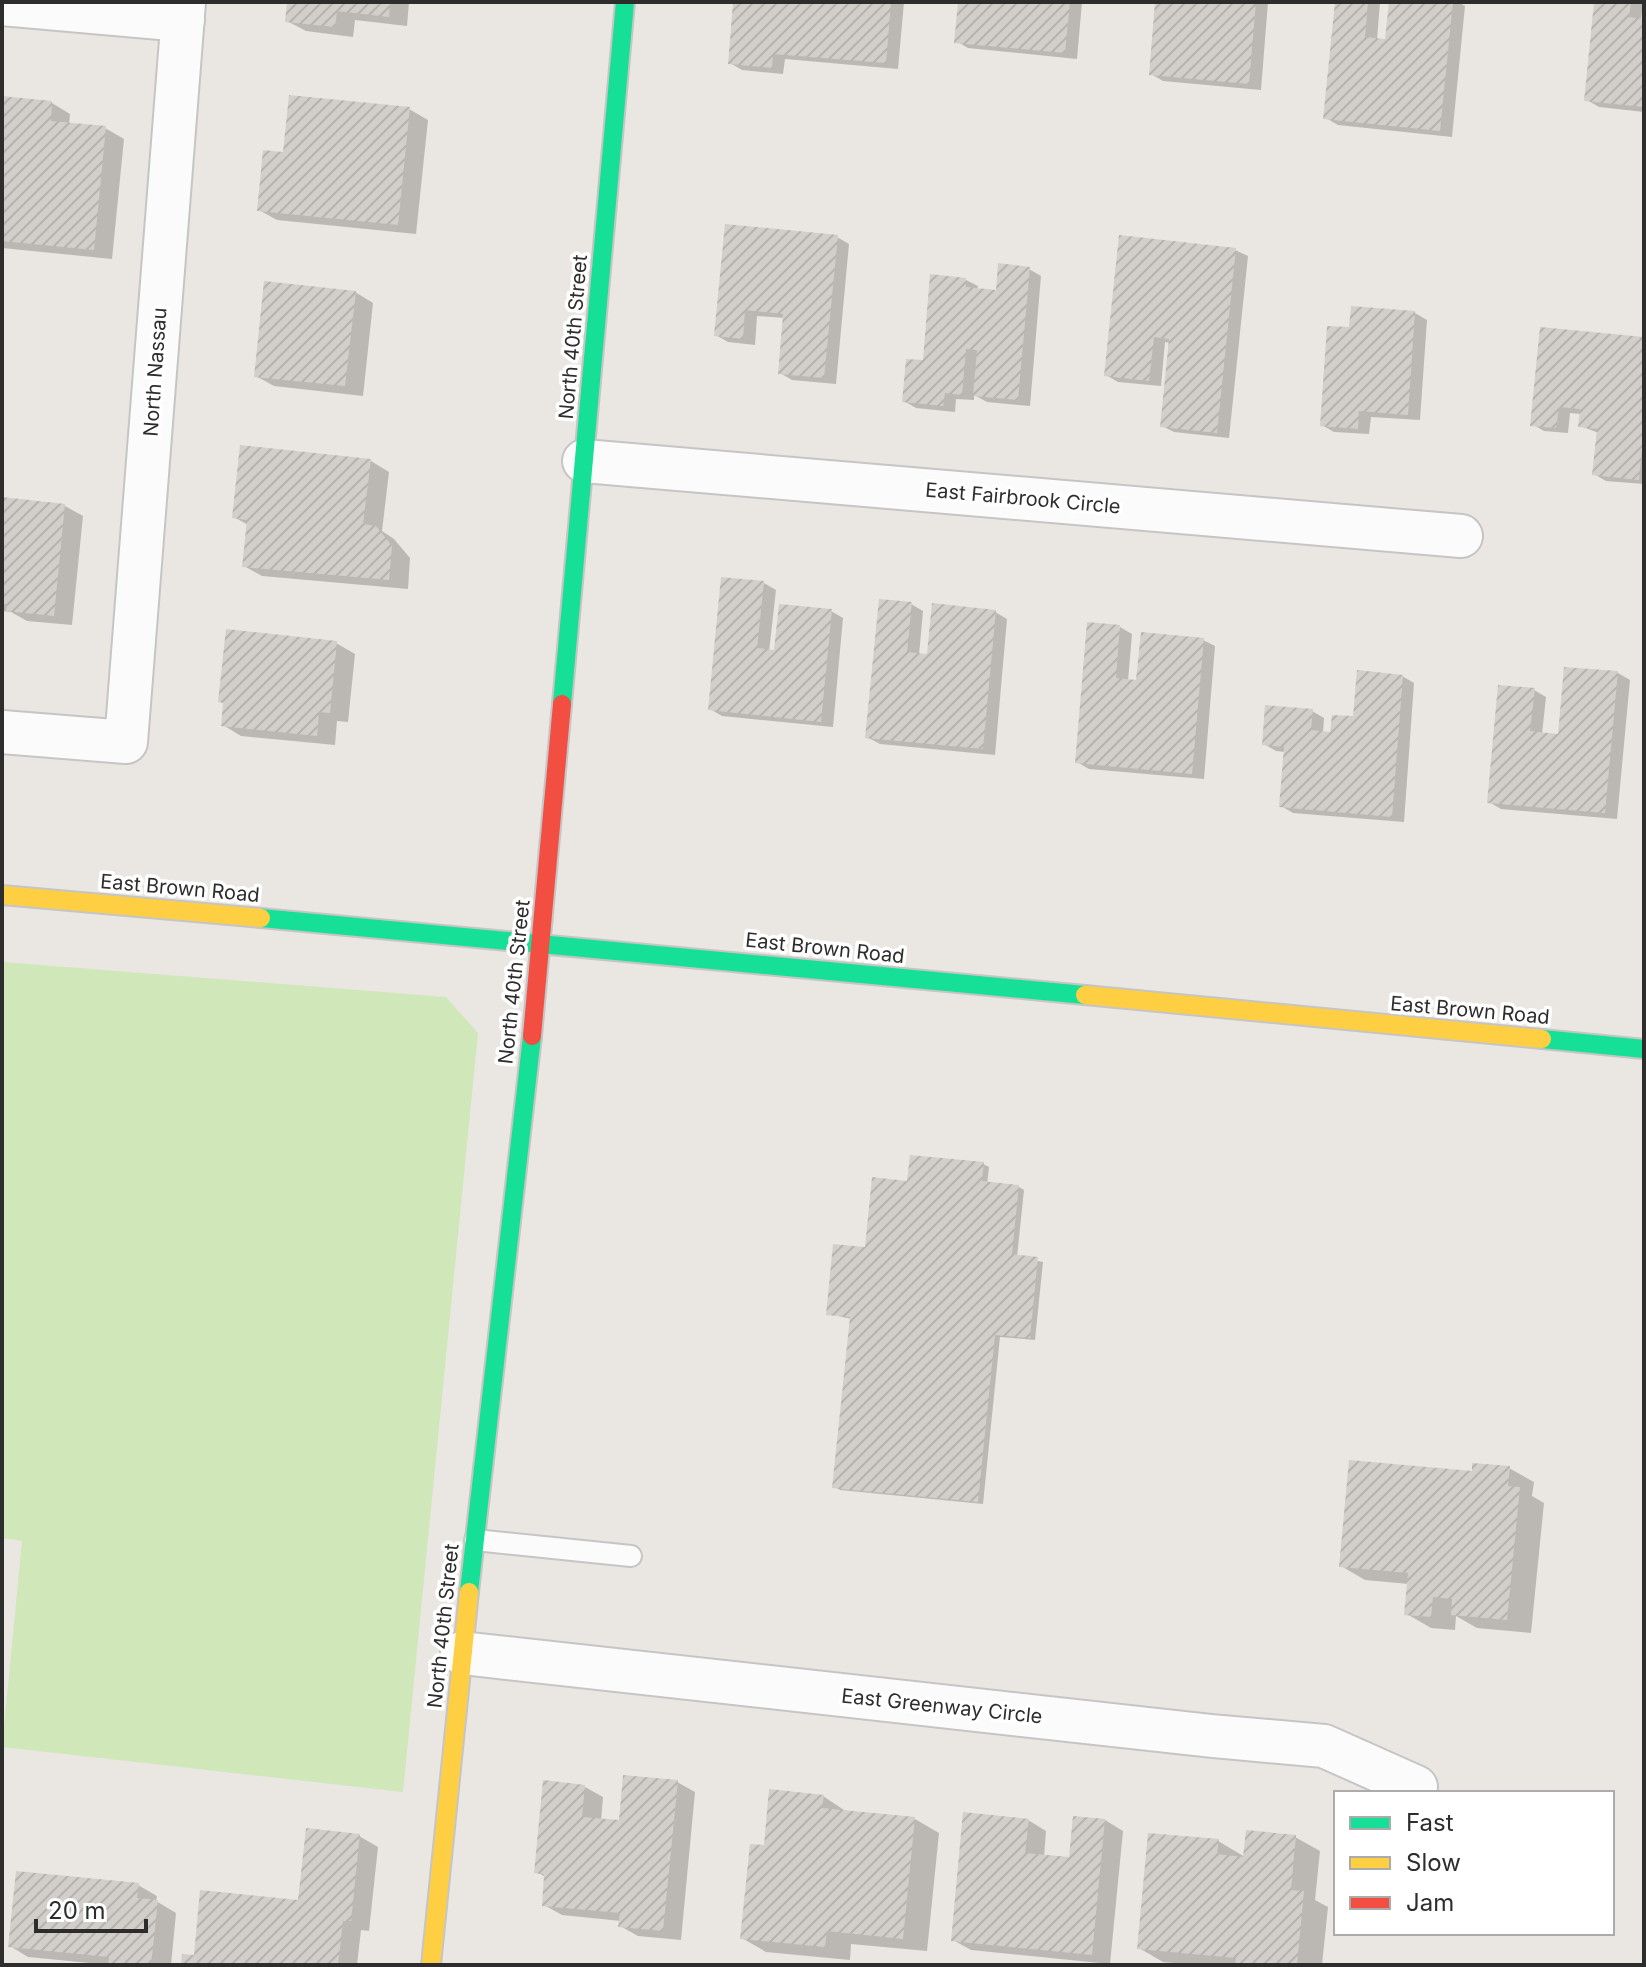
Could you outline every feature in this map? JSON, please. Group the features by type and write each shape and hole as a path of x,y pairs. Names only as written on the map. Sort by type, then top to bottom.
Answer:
{"street":[{"name":"North 40th Street","path":"431,1965 462,1653 513,1218 541,943 625,2"},
{"path":"2,4 183,11"},
{"name":"North Nassau","path":"2,732 126,742 183,11"},
{"name":"East Fairbrook Circle","path":"584,461 1461,536"},
{"name":"East Brown Road","path":"2,895 541,943 1644,1049"},
{"name":"East Greenway Circle","path":"462,1653 1324,1746 1416,1787"}],"lane":[{"path":"475,1540 631,1556"}],"green space":[{"path":"2,962 446,997 478,1033 403,1792 2,1747 22,1541 2,1538"}],"building":[{"path":"287,2 390,2 389,17 337,11 335,27 285,22"},
{"path":"733,2 891,2 886,63 773,54 772,68 728,64"},
{"path":"958,2 1070,2 1065,53 954,43"},
{"path":"1155,2 1256,2 1249,84 1149,75"},
{"path":"1335,2 1368,2 1365,37 1385,39 1389,2 1453,2 1440,131 1323,119"},
{"path":"1594,2 1631,2 1629,17 1644,19 1644,107 1584,101"},
{"path":"289,95 410,107 398,225 257,211 263,150 283,152"},
{"path":"2,96 52,101 51,121 106,126 94,250 2,241"},
{"path":"725,224 838,235 824,378 778,374 783,314 745,310 743,339 714,336"},
{"path":"1119,235 1236,248 1217,433 1160,427 1169,339 1154,337 1149,381 1104,376"},
{"path":"998,263 1030,267 1018,400 973,396 977,350 966,349 962,395 945,393 943,406 902,402 906,359 923,360 930,274 966,278 966,287 996,290"},
{"path":"264,281 356,291 345,386 254,377"},
{"path":"1351,306 1415,311 1408,415 1359,411 1358,429 1320,426 1327,326 1349,327"},
{"path":"1540,327 1644,337 1644,427 1639,480 1592,475 1597,429 1578,427 1580,409 1559,407 1556,428 1530,426"},
{"path":"240,445 371,459 363,524 376,526 392,546 389,580 242,567 247,520 232,518"},
{"path":"2,497 65,504 54,616 6,611 7,604 2,604"},
{"path":"721,577 764,581 757,648 774,650 779,604 832,609 821,722 708,710"},
{"path":"879,599 912,602 907,652 927,654 932,603 996,610 983,749 865,738"},
{"path":"1087,622 1120,625 1116,678 1136,680 1141,632 1204,638 1192,774 1075,763"},
{"path":"226,629 337,641 330,713 319,712 317,736 221,726 223,703 218,702"},
{"path":"1564,667 1618,671 1605,813 1487,803 1498,685 1535,688 1530,731 1558,734"},
{"path":"1357,670 1403,675 1392,817 1279,807 1284,747 1262,745 1265,705 1313,709 1311,730 1330,732 1332,715 1353,716"},
{"path":"910,1155 984,1162 982,1181 1019,1185 1012,1254 1038,1257 1030,1338 995,1335 978,1502 832,1488 850,1317 826,1315 833,1244 865,1247 872,1177 907,1181"},
{"path":"1349,1460 1472,1471 1472,1463 1510,1466 1508,1486 1520,1487 1507,1620 1451,1615 1452,1599 1433,1597 1431,1617 1404,1615 1408,1573 1339,1567"},
{"path":"623,1775 678,1780 663,1931 618,1927 620,1913 542,1906 544,1874 534,1873 543,1780 585,1785 582,1817 619,1820"},
{"path":"769,1789 824,1795 822,1808 915,1817 903,1939 827,1931 825,1947 740,1939 750,1844 764,1845"},
{"path":"963,1812 1029,1819 1025,1853 1069,1857 1073,1816 1105,1819 1092,1955 951,1941"},
{"path":"306,1828 360,1834 351,1921 343,1921 338,1965 181,1965 182,1954 194,1955 200,1890 298,1900"},
{"path":"1246,1830 1296,1835 1291,1890 1304,1891 1297,1965 1235,1965 1236,1958 1137,1949 1148,1833 1219,1839 1217,1854 1243,1857"},
{"path":"16,1871 139,1883 137,1898 158,1900 151,1965 108,1965 109,1957 8,1947"}],"traffic: fast":[{"path":"562,704 625,2"},
{"path":"261,918 1085,995"},
{"path":"469,1592 532,1036"},
{"path":"1542,1039 1644,1049"}],"traffic: slow":[{"path":"2,895 261,918"},
{"path":"1085,995 1542,1039"},
{"path":"431,1965 469,1592"}],"traffic: jam":[{"path":"532,1036 562,704"}]}
